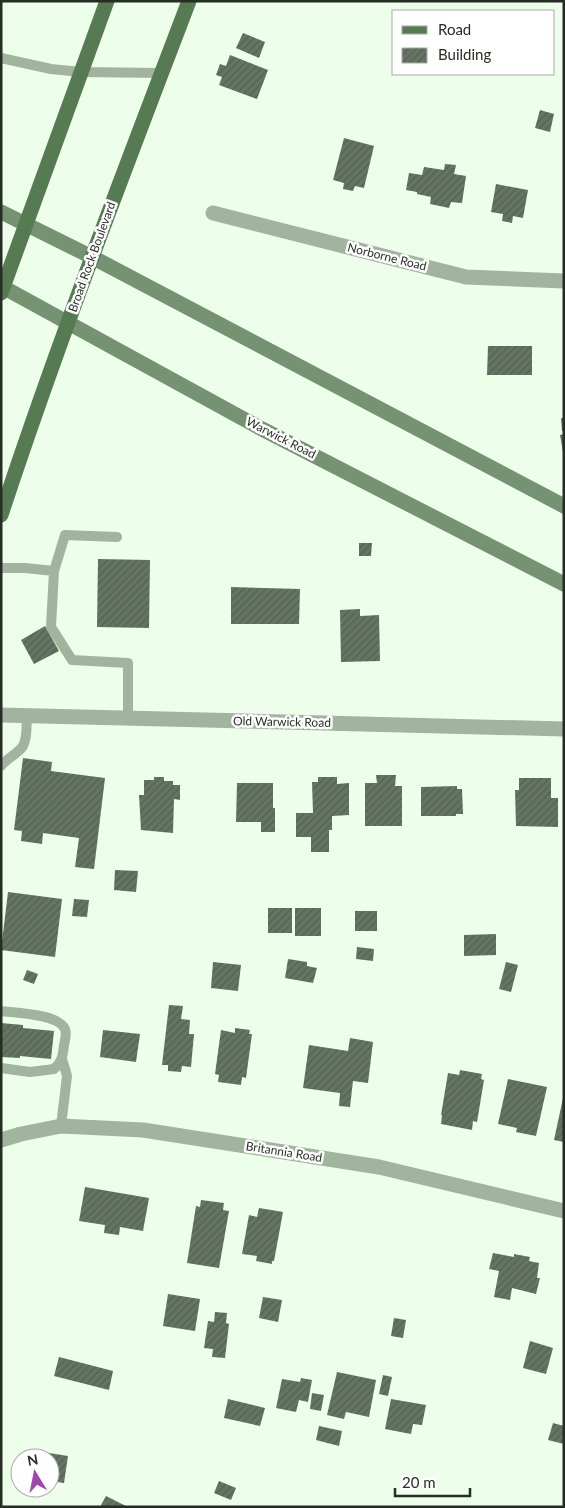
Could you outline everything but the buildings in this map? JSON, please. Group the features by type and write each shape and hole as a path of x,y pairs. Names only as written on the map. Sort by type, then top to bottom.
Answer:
{"main road":[{"path":"2,289 107,1"},
{"name":"Broad Rock Boulevard","path":"1,516 38,404 190,1"},
{"path":"1,212 92,257 564,506"},
{"name":"Warwick Road","path":"2,289 262,429 564,584"}],"street":[{"name":"Norborne Road","path":"213,213 466,278 564,281"},
{"name":"Old Warwick Road","path":"1,715 564,729"},
{"name":"Britannia Road","path":"1,1140 61,1126 143,1130 379,1167 564,1210"}],"lane":[{"path":"1,58 51,69 82,72 162,73"},
{"path":"117,538 65,535 54,571 51,627 72,660 128,663 128,719"},
{"path":"1,568 54,571"},
{"path":"1,766 5,760 23,746 26,734 26,716"},
{"path":"1,1011 46,1018 60,1023 64,1027 66,1034 62,1059 67,1076 61,1126"},
{"path":"1,1068 47,1072 54,1070 62,1059"}]}
